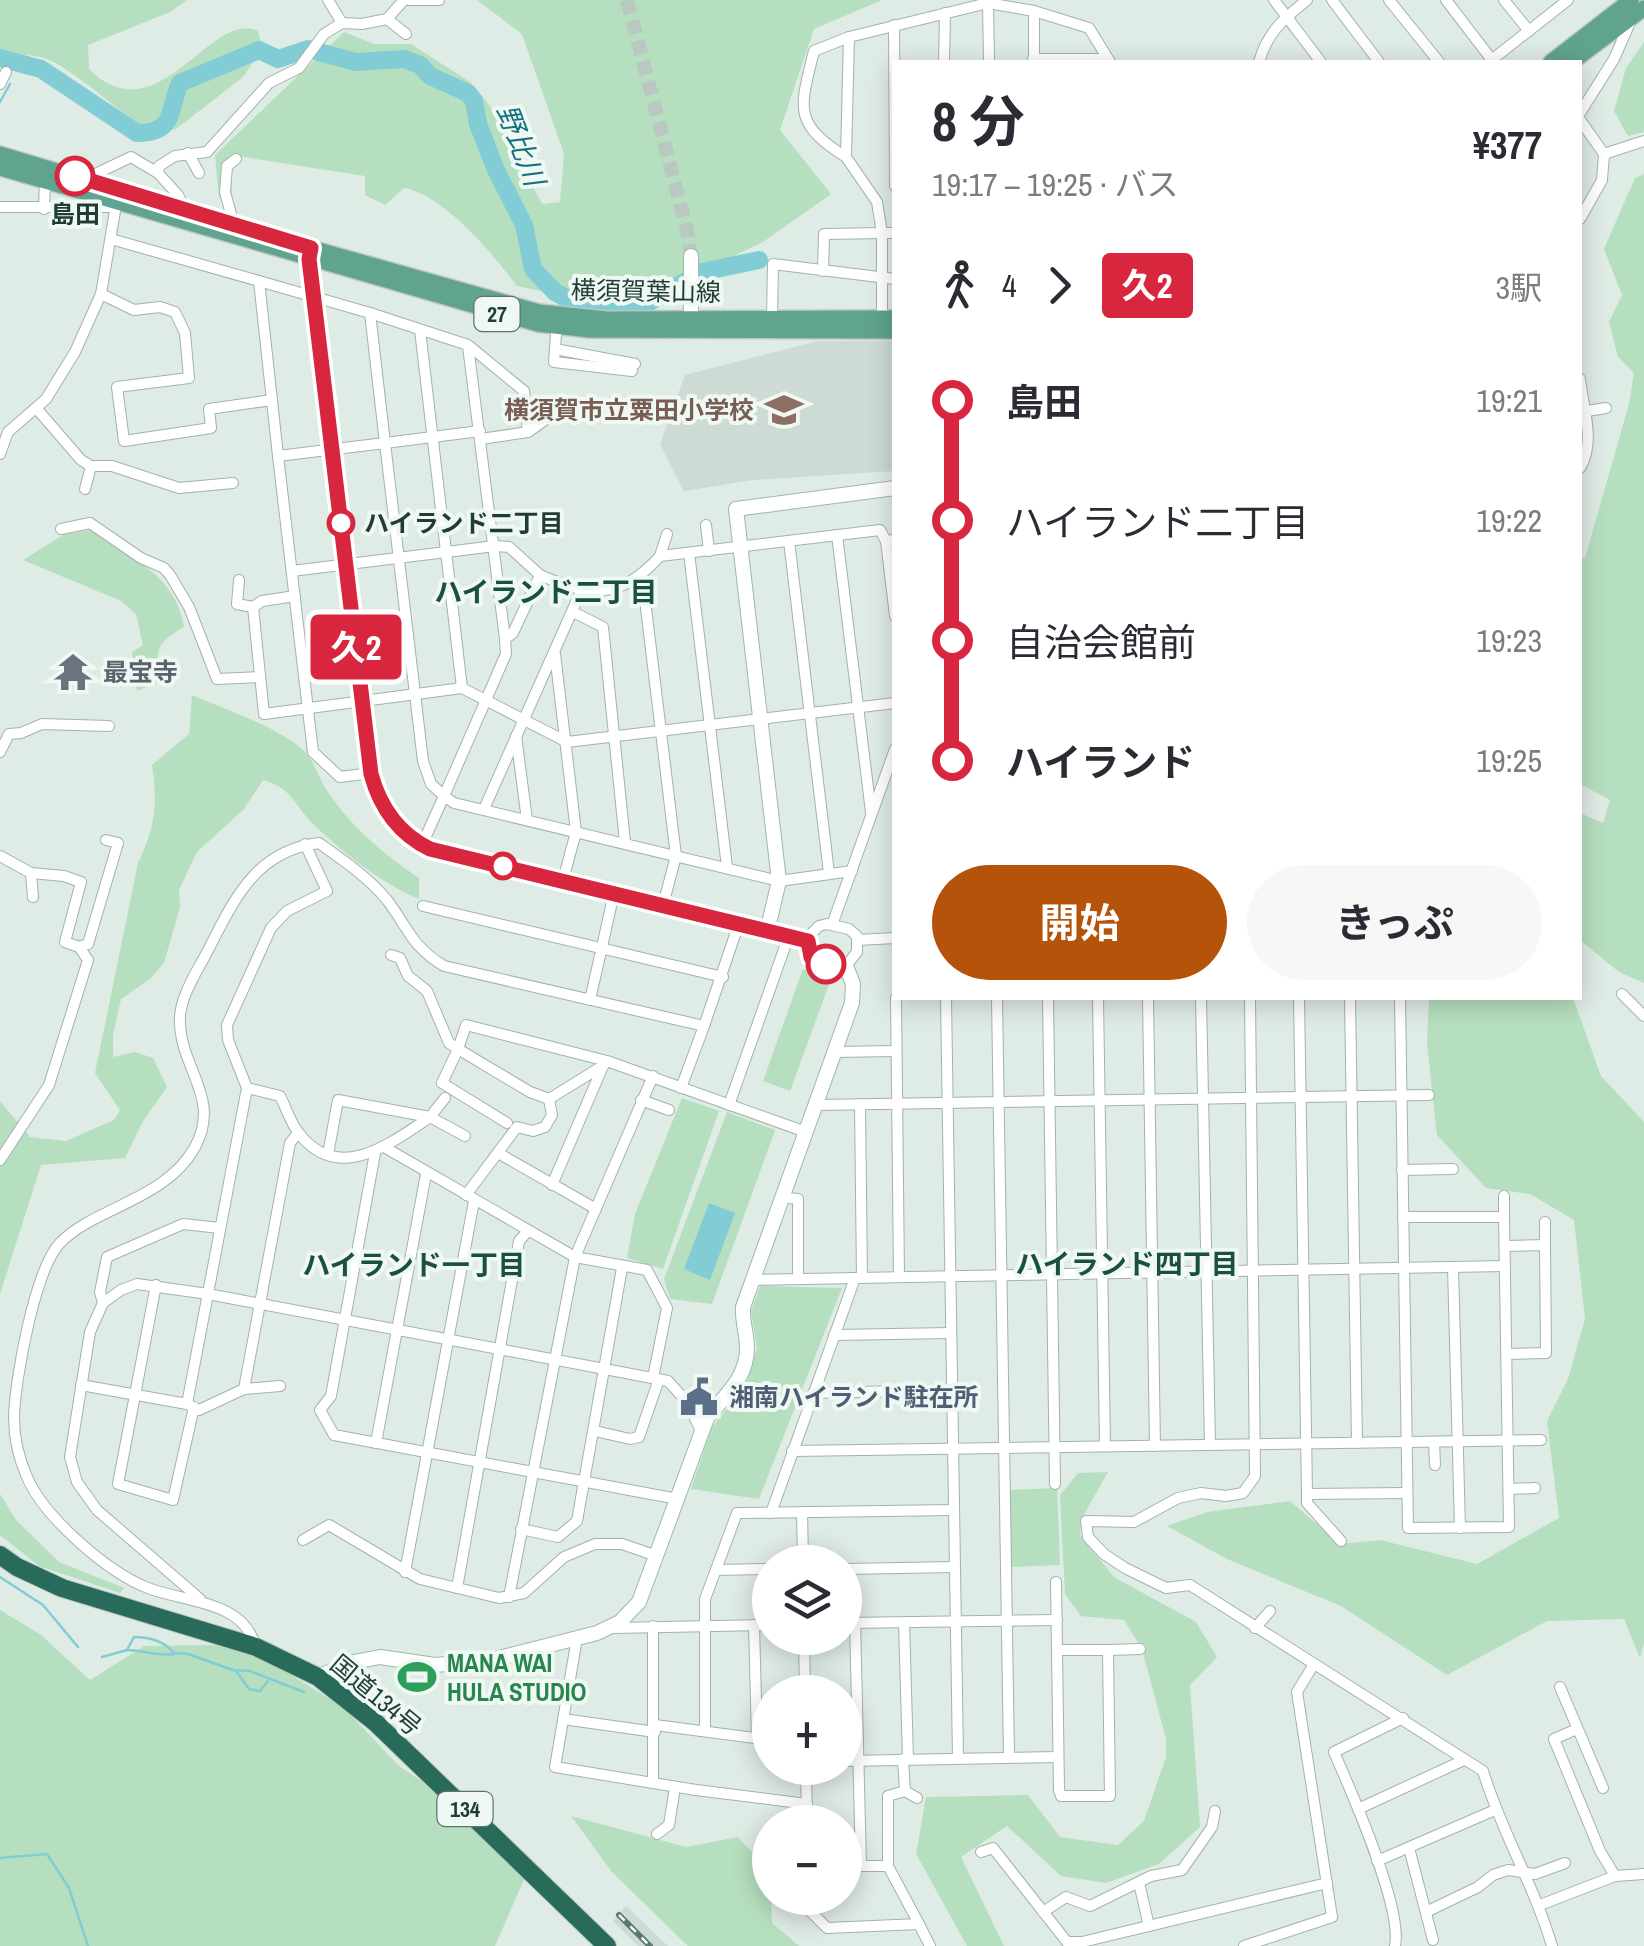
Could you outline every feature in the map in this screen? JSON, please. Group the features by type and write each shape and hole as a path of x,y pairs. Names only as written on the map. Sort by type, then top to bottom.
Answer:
{"highway":[{"name":"国道134号","path":"0,1555 62,1588 256,1647 318,1676 376,1723 607,1946"}],"main road":[{"path":"1554,60 1632,5"},
{"path":"1574,60 1632,5"},
{"name":"横須賀葉山線","path":"0,154 89,176 119,195 506,316 557,321 606,318 892,331"},
{"name":"横須賀葉山線","path":"0,168 45,182 185,209 234,230"},
{"name":"横須賀葉山線","path":"691,324 772,318 889,318"}],"street":[{"path":"328,0 342,23"},
{"path":"158,173 159,166 175,156 207,152 269,82 299,68 317,40 342,23 387,19 407,0 439,0"},
{"path":"1274,0 1319,60"},
{"path":"1260,60 1265,42 1286,16 1307,0"},
{"path":"1332,0 1377,60"},
{"path":"1389,0 1437,60"},
{"path":"1446,0 1490,60"},
{"path":"1504,0 1529,31"},
{"path":"1492,60 1565,1"},
{"path":"985,2 988,60"},
{"path":"889,318 877,202 846,157 818,139 805,120 803,106 814,51 848,38 985,2 1034,11 1089,28 1107,60"},
{"path":"1582,113 1614,59 1632,5"},
{"path":"1034,11 1034,60"},
{"path":"944,60 945,12"},
{"path":"387,19 406,34"},
{"path":"894,25 894,60"},
{"path":"846,157 848,38"},
{"path":"1582,119 1604,154 1602,180 1584,205"},
{"path":"1604,154 1644,142"},
{"path":"188,153 199,173"},
{"path":"89,176 131,158 158,173 185,209"},
{"path":"234,230 225,192 227,166 236,158"},
{"path":"44,209 45,182"},
{"path":"869,187 892,186"},
{"path":"0,208 44,209 119,195 101,294 75,352 37,409 8,432 0,454"},
{"path":"823,271 824,234 892,233"},
{"path":"111,239 468,345 524,392 528,432"},
{"path":"310,254 371,774 389,815 422,845 808,941"},
{"path":"691,261 691,324"},
{"path":"772,318 773,264 892,279"},
{"path":"259,280 314,752 340,777 371,774"},
{"path":"101,294 134,310 160,308 176,312 184,332 189,378 117,387 124,440 211,428 209,408 272,400"},
{"path":"370,313 414,695 426,773 444,796 454,803 778,880 852,871"},
{"path":"557,321 554,362 633,368"},
{"path":"420,330 462,688"},
{"path":"422,845 506,654 468,345"},
{"path":"1582,463 1588,449 1588,426 1582,412 1606,408"},
{"path":"37,409 81,460 92,466 112,466 179,488 234,483"},
{"path":"278,456 431,438 528,432 558,411"},
{"path":"85,488 92,466"},
{"path":"767,932 778,880 736,509 892,488"},
{"path":"61,529 90,523 141,558 164,568 189,606 217,679 258,678"},
{"path":"706,525 709,551"},
{"path":"660,556 880,530 891,540"},
{"path":"292,571 495,546 508,547 540,575 581,591 615,589 642,575 660,556 668,534"},
{"path":"837,534 870,812"},
{"path":"790,541 829,873"},
{"path":"689,553 727,867"},
{"path":"505,640 513,633 540,575"},
{"path":"642,575 676,856 663,905"},
{"path":"238,580 236,604 253,608"},
{"path":"484,809 581,591"},
{"path":"253,608 262,601 295,596"},
{"path":"253,608 264,714 462,688 566,742 892,703"},
{"path":"573,612 603,627 625,842"},
{"path":"555,652 576,832 563,880"},
{"path":"0,752 8,734 20,734 42,724 109,726"},
{"path":"516,736 527,820"},
{"path":"832,924 892,757"},
{"path":"79,947 88,944 112,872 118,843 106,840"},
{"path":"200,1600 147,1588 115,1571 54,1514 27,1478 14,1418 45,1264 61,1242 133,1202 174,1173 196,1146 204,1124 204,1102 182,1040 179,1019 183,1000 232,900 250,879 282,854 305,844 319,843 370,881 420,952 444,966 704,1026"},
{"path":"156,1285 118,1484 173,1500 247,1088 228,1040 227,1025 272,928 287,911 328,891 305,844"},
{"path":"0,856 31,873 81,882 66,942 79,947 88,960 49,1085 0,1160"},
{"path":"31,873 32,897"},
{"path":"590,1000 614,893"},
{"path":"423,906 723,977"},
{"path":"74,911 95,916"},
{"path":"682,1088 739,923"},
{"path":"832,924 852,931 857,940 857,952 846,966 832,967 810,954 808,941 819,926 832,924"},
{"path":"729,1105 788,938"},
{"path":"857,940 892,938"},
{"path":"391,955 400,958 408,976 427,991 449,1043 548,1099"},
{"path":"609,1628 639,1602 701,1431 742,1372 747,1346 742,1312 854,996 846,966"},
{"path":"1622,994 1644,1016"},
{"path":"896,1000 899,1277"},
{"path":"946,1000 958,1758"},
{"path":"997,1000 1009,1757"},
{"path":"1048,1000 1056,1484"},
{"path":"1098,1000 1104,1446"},
{"path":"1148,1000 1155,1446"},
{"path":"1200,1000 1210,1445"},
{"path":"1250,1000 1255,1476 1243,1494 1201,1493 1178,1498 1134,1522 1086,1522 1088,1537 1125,1568 1166,1588 1190,1585 1483,1771 1495,1810 1540,1905 1552,1946"},
{"path":"1299,1000 1307,1503 1341,1542"},
{"path":"1350,1000 1357,1443"},
{"path":"1400,1000 1408,1528 1509,1527 1504,1196"},
{"path":"507,1123 442,1082 466,1025 652,1076 806,1132"},
{"path":"836,1052 896,1052"},
{"path":"548,1099 606,1063"},
{"path":"552,1185 606,1063"},
{"path":"509,1597 575,1257 652,1076"},
{"path":"247,1088 280,1096 298,1133 320,1152 352,1159 379,1150 430,1117 444,1098"},
{"path":"816,1105 1429,1095"},
{"path":"405,1572 470,1198 517,1128 545,1128 552,1116 548,1099"},
{"path":"328,1154 338,1100 430,1117 465,1136"},
{"path":"641,1100 669,1110"},
{"path":"770,1513 858,1278 860,1104"},
{"path":"244,1389 290,1143 298,1133"},
{"path":"379,1150 575,1257 647,1270 666,1308 656,1379 639,1437 630,1439 595,1432"},
{"path":"379,1150 331,1396 320,1410 334,1434 678,1499"},
{"path":"498,1153 596,1209"},
{"path":"1402,1170 1453,1168"},
{"path":"376,1443 426,1174"},
{"path":"788,1198 798,1199 798,1279"},
{"path":"1403,1218 1504,1217"},
{"path":"1507,1354 1546,1353 1545,1222"},
{"path":"103,1302 100,1292 106,1257 183,1224 220,1228"},
{"path":"457,1588 519,1242 528,1232"},
{"path":"1506,1246 1545,1245"},
{"path":"752,1280 1505,1266"},
{"path":"1453,1267 1460,1528"},
{"path":"522,1529 558,1538 578,1521 622,1268"},
{"path":"256,1647 244,1624 200,1600 97,1510 77,1482 70,1457 90,1332 103,1302 120,1290 137,1284 156,1285 668,1381 687,1402 701,1431"},
{"path":"834,1335 951,1333"},
{"path":"81,1384 199,1410 244,1389 280,1386"},
{"path":"813,1393 952,1390"},
{"path":"792,1451 1541,1440"},
{"path":"1434,1442 1434,1465"},
{"path":"1509,1488 1535,1488"},
{"path":"1307,1494 1407,1493"},
{"path":"705,1732 704,1598 737,1513 954,1510"},
{"path":"802,1512 803,1545"},
{"path":"303,1540 330,1525 405,1572 499,1598 524,1593 564,1557 584,1547 609,1542 657,1556"},
{"path":"862,1568 955,1567"},
{"path":"716,1570 752,1570"},
{"path":"1056,1582 1061,1796 1110,1796 1108,1650"},
{"path":"1255,1628 1270,1611"},
{"path":"862,1623 1057,1620"},
{"path":"904,1622 905,1791"},
{"path":"318,1676 349,1663 380,1657 455,1665 491,1660 609,1628 752,1625"},
{"path":"654,1626 654,1783"},
{"path":"576,1638 556,1767 806,1804 806,1785"},
{"path":"1058,1650 1140,1649"},
{"path":"1244,1946 1332,1917 1297,1692 1314,1664"},
{"path":"1560,1687 1603,1788"},
{"path":"1395,1946 1398,1931 1377,1861 1334,1752 1403,1718"},
{"path":"563,1719 752,1737"},
{"path":"1577,1730 1554,1739 1600,1851 1615,1876"},
{"path":"862,1760 1058,1757"},
{"path":"1358,1809 1464,1760"},
{"path":"657,1834 669,1825 675,1787"},
{"path":"916,1798 905,1791 888,1796 888,1866 930,1946"},
{"path":"1043,1912 1066,1896 1090,1906 1151,1876 1182,1870 1212,1826 1215,1810"},
{"path":"1377,1861 1495,1810"},
{"path":"981,1852 993,1848 1067,1942 1082,1942 1327,1883"},
{"path":"1410,1848 1434,1940"},
{"path":"1428,1911 1478,1887 1492,1875 1524,1871 1534,1874 1565,1863"},
{"path":"862,1866 888,1866"},
{"path":"1540,1905 1615,1876 1642,1879"},
{"path":"1139,1883 1149,1926"},
{"path":"814,1915 828,1928 918,1924"}],"shaded area":[{"name":"横須賀市立粟田小学校","path":"818,341 892,341 892,471 753,480 684,491 660,444 685,375"},
{"path":"626,1906 668,1946 638,1946 613,1921"}],"green space":[{"path":"0,0 187,0 170,12 88,45 89,69 114,86 138,89 160,81 221,37 240,29 258,31 262,49 243,77 176,129 148,132 59,65 0,49"},
{"path":"477,0 882,0 814,29 780,130 831,194 763,242 623,309 517,286 481,243 435,202 404,188 385,205 365,195 365,176 230,155 232,197 219,197 215,155 344,32 374,44 411,44 470,82 490,106 542,204 560,202 564,154 522,34"},
{"path":"1644,42 1644,132 1628,136 1614,111 1626,68"},
{"path":"1644,174 1644,983 1619,972 1582,942 1582,814 1603,823 1610,800 1582,785 1582,559 1629,404 1634,373 1618,357 1609,322 1622,295 1604,249 1635,178"},
{"path":"90,530 149,569 172,594 179,609 184,627 159,649 157,682 137,691 132,652 143,645 136,614 121,601 23,560 63,535"},
{"path":"192,695 266,726 304,751 347,817 381,850 419,878 419,899 351,857 315,826 287,793 263,780 244,809 197,852 179,890 180,907 164,963 151,978 121,999 113,1035 113,1057 135,1052 153,1058 167,1087 143,1121 125,1158 41,1165 0,1294 0,1101 30,1137 66,1141 114,1120 120,1110 95,1073 138,863 154,816 152,765 189,734"},
{"path":"803,969 831,979 790,1091 763,1081"},
{"path":"1429,1000 1574,1000 1601,1076 1644,1122 1644,1644 1640,1658 1624,1619 1547,1621 1447,1675 1341,1606 1227,1559 1167,1526 1207,1512 1290,1501 1340,1544 1380,1540 1477,1564 1559,1518 1547,1421 1568,1379 1585,1319 1574,1220 1530,1194 1486,1188 1437,1135 1427,1044"},
{"path":"682,1098 719,1111 663,1269 627,1258 635,1214"},
{"path":"727,1112 775,1130 712,1304 670,1299 664,1279"},
{"path":"760,1286 842,1288 759,1499 691,1489 712,1427 746,1385 757,1348 751,1311"},
{"path":"1108,1472 1081,1520 1080,1535 1114,1577 1196,1622 1217,1657 1190,1685 1200,1827 1159,1864 1106,1883 1061,1876 1007,1826 961,1857 1004,1946 967,1946 916,1854 926,1797 1028,1795 1060,1837 1118,1845 1144,1821 1166,1757 1166,1739 1142,1649 1124,1620 1081,1616 1065,1594 1060,1495 1078,1473"},
{"path":"1057,1488 1060,1565 1009,1567 1008,1490"},
{"path":"0,1494 16,1520 59,1562 124,1588 120,1593 39,1566 0,1535"},
{"path":"0,1610 41,1635 90,1680 144,1646 213,1645 258,1655 343,1707 400,1767 439,1792 525,1877 495,1946 0,1946"},
{"path":"571,1816 686,1847 738,1837 752,1852 752,1915 772,1915 772,1923 799,1946 688,1946 612,1872"}],"water":[{"path":"709,1203 735,1213 710,1280 684,1269"}],"waterway":[{"name":"野比川","path":"0,58 41,69 137,133 150,132 165,124 180,83 259,50 278,59 308,49 356,62 404,59 468,93 474,101 478,124 496,170 524,225 533,269 555,292 575,303 646,304 702,272 759,260"},
{"path":"0,102 10,84"},
{"path":"0,1577 43,1605 78,1647"},
{"path":"102,1657 127,1650 134,1637 146,1638 174,1653 250,1671 304,1692"},
{"path":"127,1650 173,1654"},
{"path":"236,1671 249,1689 260,1691 268,1681"},
{"path":"0,1858 47,1854 69,1888 88,1946"}],"tunnel":[{"path":"627,0 691,256"}],"railway":[{"path":"619,1915 650,1946"}],"bus line":[{"name":"久2","path":"75,176 311,248 309,259 371,774 382,804 399,827 430,849 808,941 811,957 826,964"}],"place":[{"name":"島田","path":"75,176"},
{"name":"横須賀市立粟田小学校","path":"784,410"},
{"name":"ハイランド二丁目","path":"341,523"},
{"name":"最宝寺","path":"73,672"},
{"name":"湘南ハイランド駐在所","path":"699,1397"},
{"name":"MANA WAI HULA STUDIO","path":"417,1677"}],"district":[{"name":"ハイランド二丁目","path":"546,592"},
{"name":"ハイランド四丁目","path":"1127,1264"},
{"name":"ハイランド一丁目","path":"414,1265"}]}
